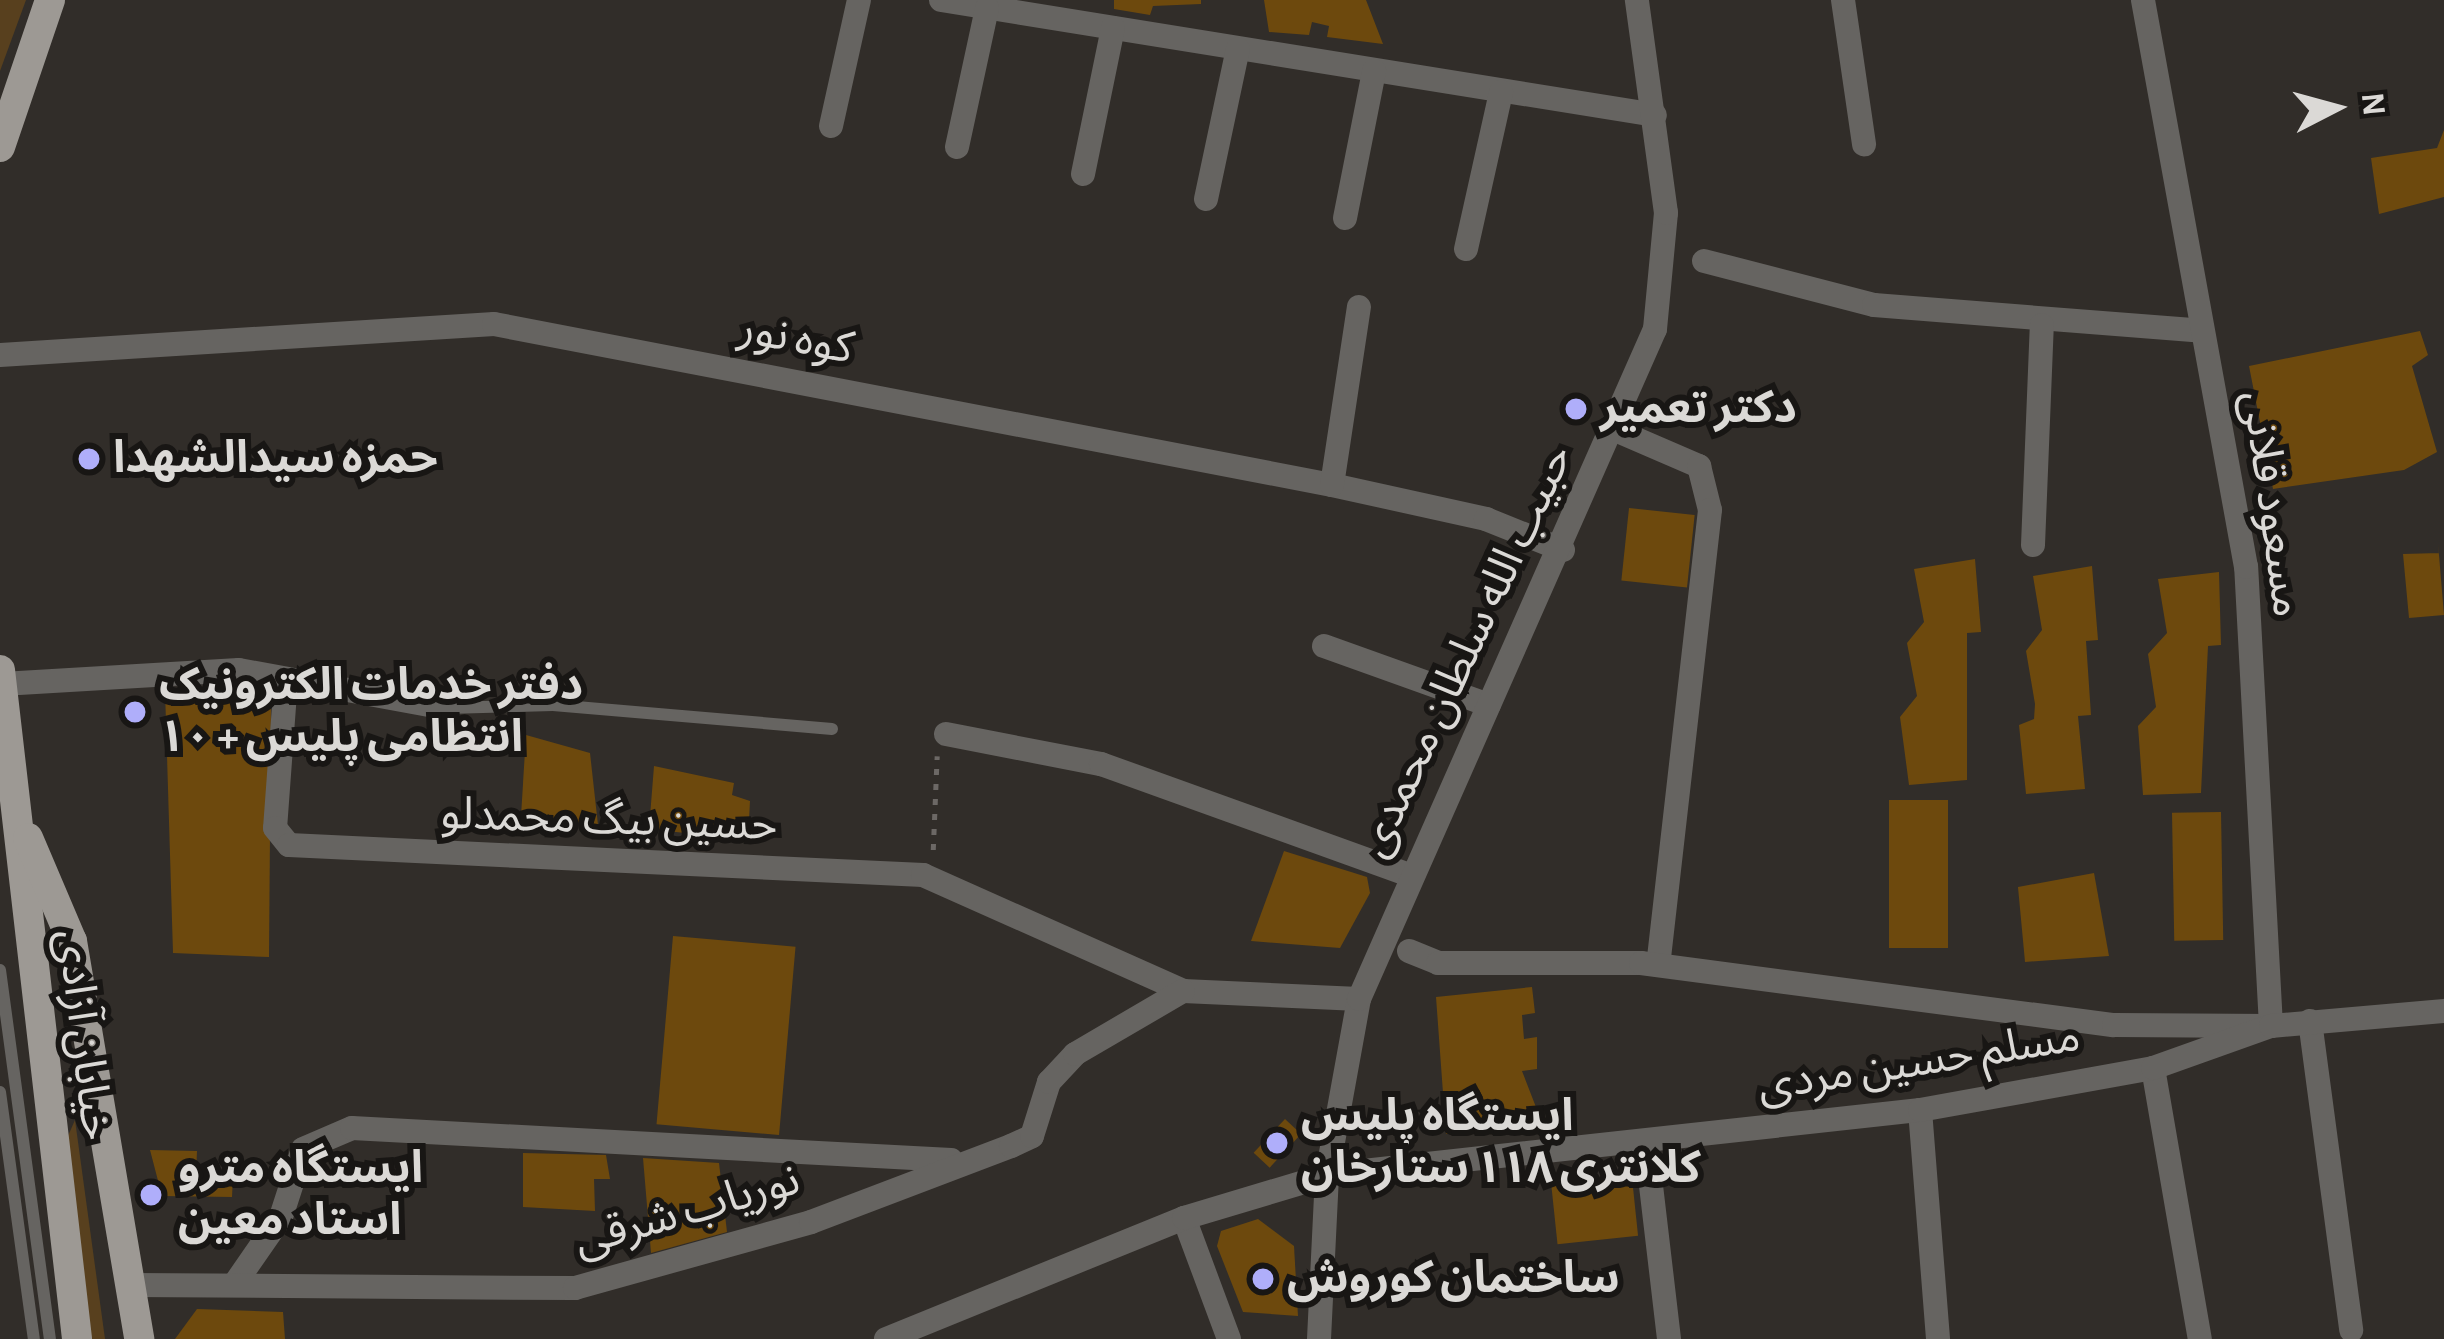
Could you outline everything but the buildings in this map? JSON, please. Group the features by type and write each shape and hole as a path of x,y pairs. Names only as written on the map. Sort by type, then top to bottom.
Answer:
{"main road":[{"path":"0,147 50,0"},
{"name":"خیابان آزادی","path":"1,677 77,1339"},
{"path":"19,815 72,941 139,1339"}],"street":[{"path":"831,126 859,0"},
{"path":"941,0 1655,116"},
{"name":"حبیب الله سلطان محمدی","path":"1319,1339 1327,1175 1359,999 1409,875 1563,550 1643,368 1665,262 1655,116 1637,0"},
{"path":"1843,0 1864,144"},
{"name":"مسعود قلانی","path":"2143,0 2246,567 2271,1026"},
{"path":"957,147 987,8"},
{"path":"1083,174 1113,28"},
{"path":"1206,199 1238,49"},
{"path":"1345,218 1374,71"},
{"path":"1466,250 1501,92"},
{"path":"1704,261 1874,305 2042,325 2201,331"},
{"path":"1332,485 1359,307"},
{"name":"کوه نور","path":"0,355 494,324 1332,485 1486,519 1563,550"},
{"path":"2033,545 2042,325"},
{"path":"1613,429 1699,466 1710,510 1658,965"},
{"path":"1324,646 1489,705"},
{"path":"1,677 239,670 447,708"},
{"name":"حسین بیگ محمدلو","path":"286,679 275,819 289,845 923,875 1183,992 1359,999"},
{"path":"946,734 1101,764 1409,875"},
{"path":"1409,951 1438,963 1658,965 2075,1021 2271,1026"},
{"name":"نوریاب شرقی","path":"131,1285 236,1282 575,1288 811,1222 960,1160 1032,1136 1049,1082 1075,1054 1183,992"},
{"name":"مسلم حسین مردی","path":"886,1339 1184,1217 1327,1175 1920,1110 2152,1068 2271,1026 2444,1010"},
{"path":"2310,1021 2351,1330"},
{"path":"2152,1068 2200,1339"},
{"path":"1920,1110 1938,1339"},
{"path":"236,1282 281,1217 303,1149 352,1129 960,1160"},
{"path":"1646,1143 1669,1339"},
{"path":"1184,1217 1229,1339"}],"lane":[{"path":"447,708 554,705 832,729"},
{"path":"0,970 50,1339"},
{"path":"0,1092 34,1339"}],"path":[{"path":"923,875 939,837 946,734"}],"shaded area":[{"path":"0,0 26,0 0,71"},
{"path":"75,1120 105,1339 90,1339 64,1145"}],"place":[{"name":"دکتر تعمیر","path":"1576,409"},
{"name":"حمزه سیدالشهدا","path":"89,459"},
{"name":"دفتر خدمات الکترونیک انتظامی پلیس + ۱۰","path":"135,712"},
{"name":"ایستگاه پلیس کلانتری ۱۱۸ ستارخان","path":"1277,1143"},
{"name":"ایستگاه مترو استاد معین","path":"151,1195"},
{"name":"ساختمان کوروش","path":"1263,1279"}]}
